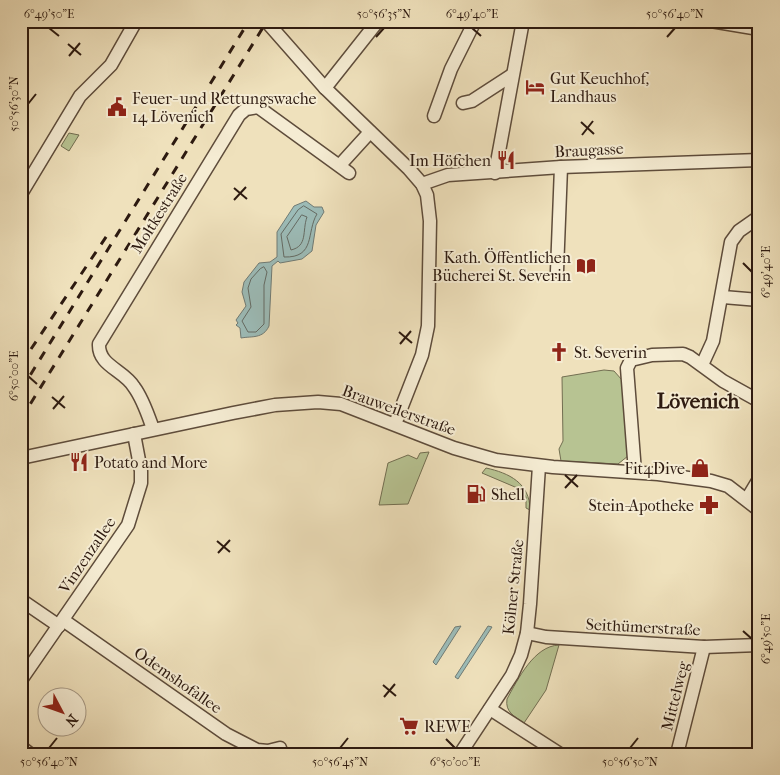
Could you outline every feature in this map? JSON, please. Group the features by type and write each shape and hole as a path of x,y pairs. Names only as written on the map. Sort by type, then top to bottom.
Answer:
{"street":[{"path":"21,194 80,96 111,65 136,21"},
{"path":"266,21 325,88 409,168 422,184 430,205 428,326 422,355 395,424"},
{"path":"325,88 378,21"},
{"path":"434,116 451,69 475,21"},
{"path":"495,173 523,21"},
{"path":"711,21 759,29"},
{"path":"463,103 472,102 512,75"},
{"name":"Moltkestraße","path":"152,430 134,387 128,379 102,360 98,354 99,344 239,115 246,108 258,107 345,169 370,132"},
{"name":"Braugasse","path":"422,184 448,175 495,173 561,166 759,160"},
{"path":"557,271 561,166"},
{"path":"702,365 714,341 731,242 739,231 759,217"},
{"path":"723,297 759,300"},
{"path":"635,472 628,364 631,360 652,355 676,353 690,357 723,381 759,400"},
{"name":"Brauweilerstraße","path":"21,458 275,405 313,402 341,404 484,458 539,466 635,472 712,481 728,486 759,510"},
{"name":"Vinzenzallee","path":"21,680 128,525 140,483 141,471 134,434"},
{"name":"Kölner Straße","path":"460,754 517,666 527,633 539,466"},
{"path":"747,499 759,479"},
{"name":"Odemshofallee","path":"21,600 61,623 226,734 257,750 268,751 280,748"},
{"path":"759,606 759,646"},
{"name":"Seithümerstraße","path":"527,633 546,637 704,647 759,646"},
{"name":"Mittelweg","path":"677,754 704,647"},
{"path":"490,708 560,754"},
{"path":"21,747 30,754"}],"green space":[{"path":"69,133 79,135 69,151 61,146"},
{"path":"604,370 614,371 622,380 628,456 618,464 561,461 559,449 563,441 562,377"},
{"path":"429,452 408,504 379,505 388,463 408,455 417,459 420,453"},
{"path":"486,468 503,473 517,481 526,493 530,510 526,508 526,497 522,490 482,473"},
{"path":"559,645 546,690 524,723 509,710 507,699 534,657 550,647"}],"water":[{"path":"306,201 314,207 322,207 324,212 316,225 312,251 302,259 280,263 278,261 272,266 269,326 260,335 241,338 240,328 236,325 238,323 236,320 246,306 242,292 244,282 259,263 270,262 277,257 277,232 294,206"},
{"path":"461,626 436,665 433,662 455,627"},
{"path":"488,626 492,627 458,679 455,677"}],"railway":[{"path":"21,390 249,21"},
{"path":"21,419 267,21"},
{"path":"21,364 110,231"}],"place":[{"name":"Gut Keuchhof, Landhaus","path":"535,87"},
{"name":"Feuer- und Rettungswache 14 Lövenich","path":"117,107"},
{"name":"Im Höfchen","path":"506,160"},
{"name":"Kath. Öffentlichen Bücherei St. Severin","path":"586,266"},
{"name":"St. Severin","path":"559,352"},
{"name":"Potato and More","path":"79,462"},
{"name":"Fit4Dive","path":"700,468"},
{"name":"Shell","path":"476,494"},
{"name":"Stein-Apotheke","path":"709,505"},
{"name":"REWE","path":"409,726"}],"district":[{"name":"Lövenich","path":"698,401"}]}
